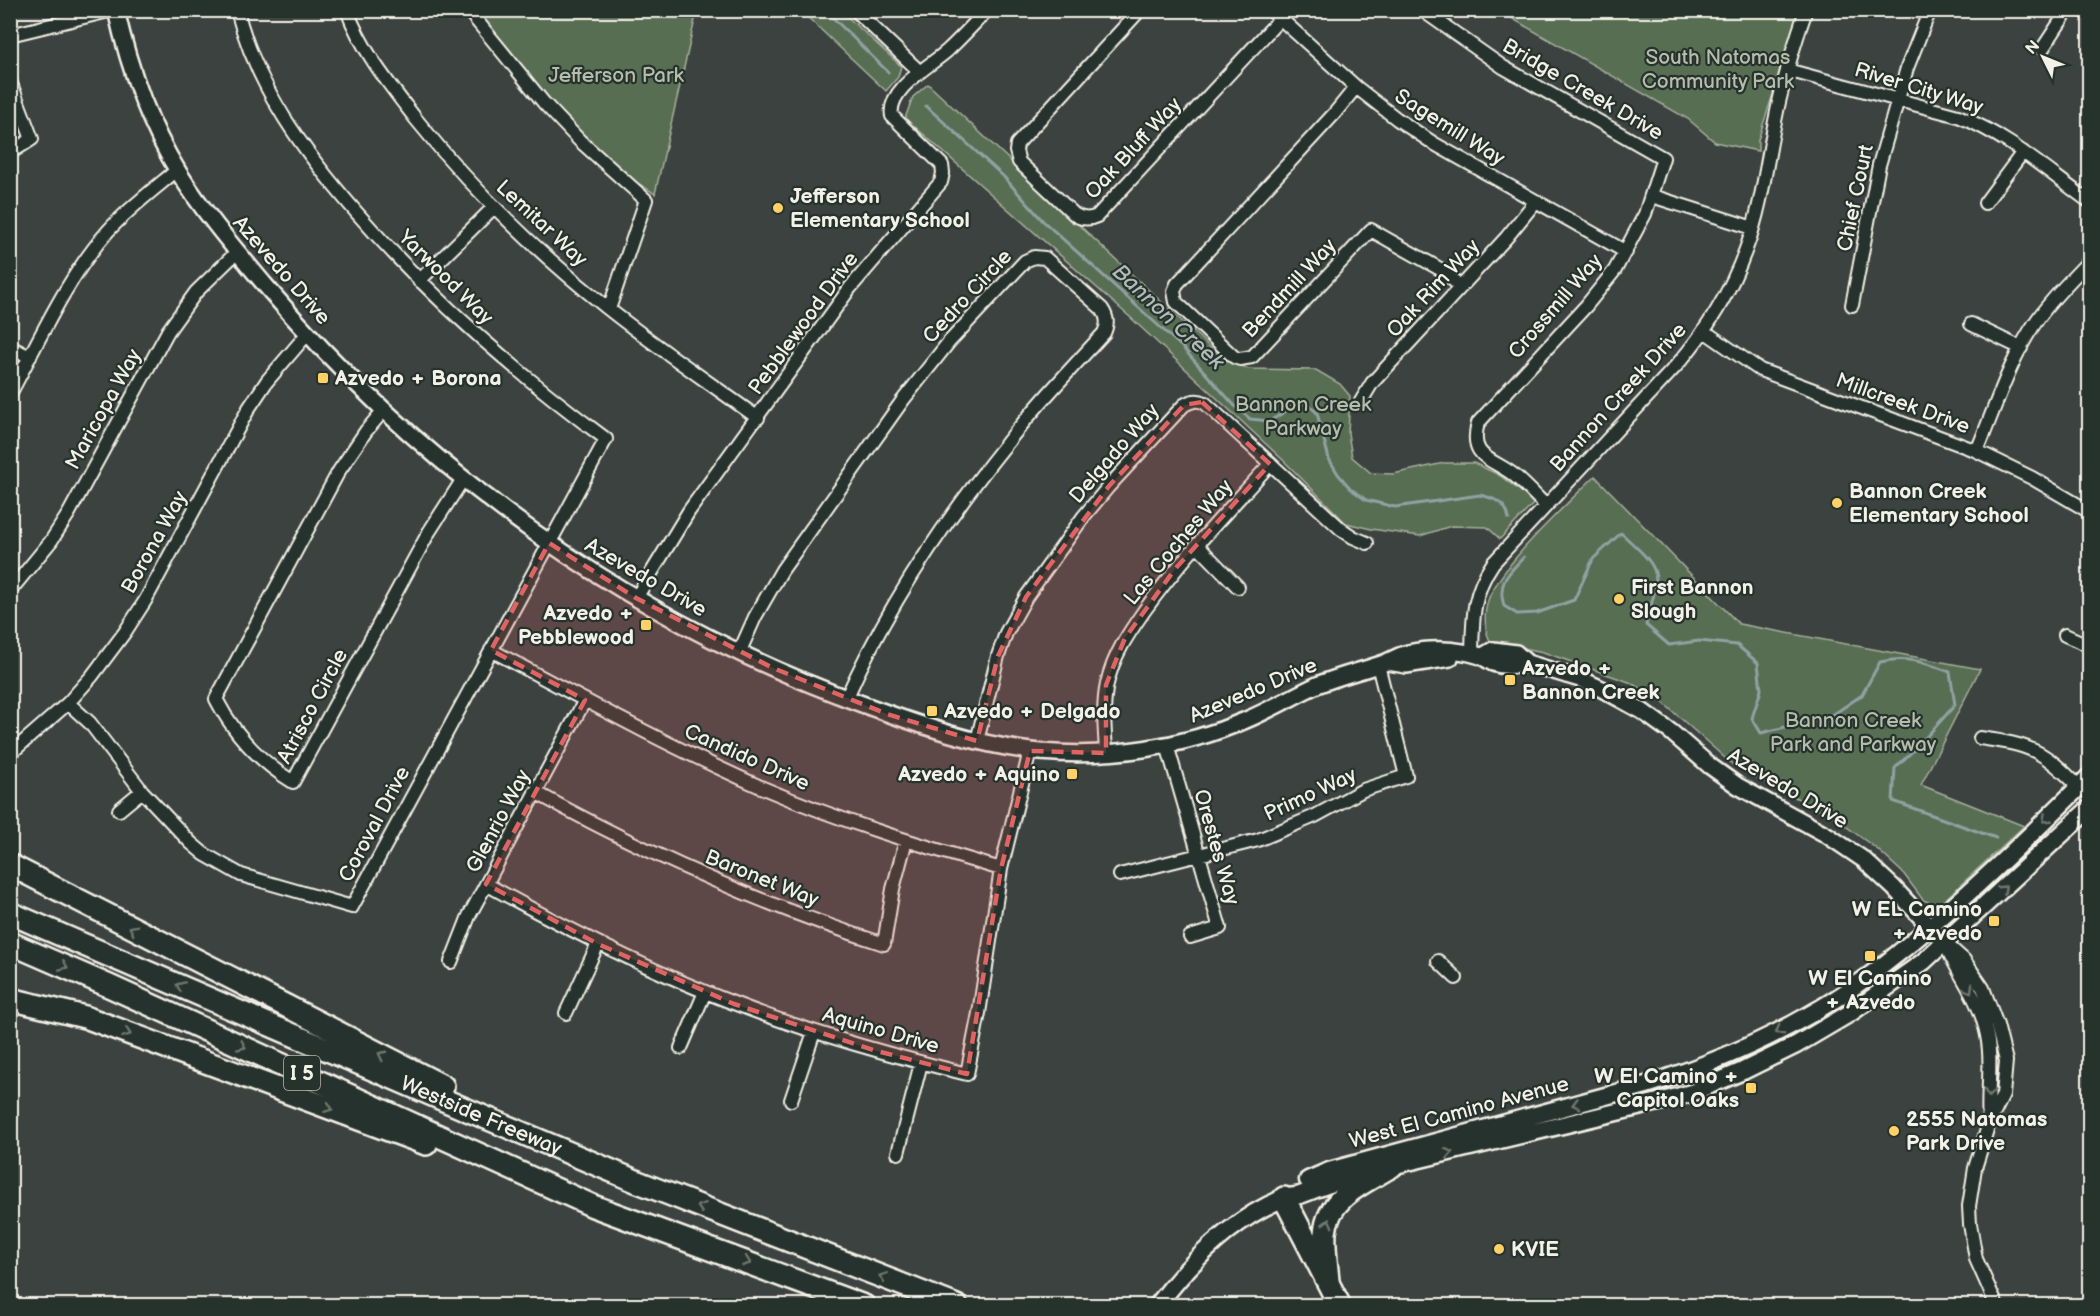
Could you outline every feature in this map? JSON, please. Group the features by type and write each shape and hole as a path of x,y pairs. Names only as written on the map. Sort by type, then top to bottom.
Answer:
{"highway":[{"path":"10,865 444,1086 465,1109"},
{"path":"10,873 74,899"},
{"name":"Westside Freeway","path":"10,913 638,1182 957,1305"},
{"name":"Westside Freeway","path":"10,943 593,1206 864,1305"},
{"path":"10,999 85,1017 593,1206"},
{"path":"10,1009 85,1017"},
{"path":"1328,1281 1325,1236 1329,1216 1335,1205 1342,1196 1392,1166"},
{"path":"1284,1198 1340,1305"}],"main road":[{"name":"West El Camino Avenue","path":"1284,1198 1292,1187 1329,1171 1684,1073 1725,1057 1811,1014 1875,971 1931,927 2084,782"},
{"name":"West El Camino Avenue","path":"1157,1305 1217,1240 1252,1215 1284,1198 1298,1196 1341,1179 1691,1093 1796,1045 1841,1019 1896,982 1945,943 2090,808"}],"street":[{"path":"10,35 114,10"},
{"name":"Azevedo Drive","path":"114,10 147,111 177,170 209,217 237,252 308,333 384,410 463,479 549,543 636,598 739,653 846,699 925,726 977,741 1030,751 1074,754 1106,753 1167,745 1214,733 1316,686 1383,663 1404,653 1448,650 1472,654 1493,650 1516,653 1527,663 1580,679 1642,711 1738,786 1827,835 1864,860 1894,888 1945,943"},
{"name":"Yarwood Way","path":"237,10 257,70 290,128 345,200 419,281 513,368 606,439 549,543"},
{"name":"Lemitar Way","path":"347,10 363,45 385,80 444,153 495,207 537,247 609,309 758,418"},
{"path":"468,10 544,103 580,141 646,200 609,309"},
{"path":"855,10 920,72"},
{"name":"Pebblewood Drive","path":"636,598 689,511 850,288 941,182 942,165 892,116 891,105 896,96 920,72 945,52 987,10"},
{"name":"Oak Bluff Way","path":"1140,10 1017,144 1018,162 1081,218 1088,219 1097,216 1276,15"},
{"name":"Bridge Creek Drive","path":"1422,10 1503,67 1663,158 1652,196"},
{"name":"Bannon Creek Drive","path":"1472,654 1473,610 1480,585 1493,563 1676,366 1704,332 1720,306 1737,273 1753,228 1787,70 1806,10"},
{"name":"Chief Court","path":"1852,304 1879,165 1907,68 1930,10"},
{"path":"2043,48 2068,10"},
{"name":"Sagemill Way","path":"1276,15 1356,87 1397,119 1433,143 1626,252"},
{"name":"River City Way","path":"1787,70 1958,116 1977,124 2023,152 2090,202"},
{"path":"10,81 32,139 10,153"},
{"name":"Bendmill Way","path":"1356,87 1334,114 1177,284 1174,291 1176,302 1234,357 1252,357 1371,230 1440,268 1461,286"},
{"path":"1985,203 2023,152"},
{"path":"10,394 75,276 94,248 122,217 177,170"},
{"path":"1652,196 1753,228"},
{"name":"Crossmill Way","path":"1546,506 1515,476 1481,454 1475,442 1478,423 1601,289 1626,252 1652,196"},
{"name":"Oak Rim Way","path":"1360,403 1372,383 1506,238 1536,201"},
{"path":"419,281 495,207"},
{"name":"Maricopa Way","path":"10,591 51,541 69,513 168,331 196,292 237,252"},
{"name":"Cedro Circle","path":"739,653 759,609 782,570 927,368 1025,261 1034,257 1045,258 1102,309 1106,315 1104,333 1008,441 979,479 912,576 865,658 846,699"},
{"path":"1977,452 2021,348 2037,320 2051,301 2090,260"},
{"path":"1971,324 2021,348"},
{"name":"Millcreek Drive","path":"1704,332 1742,359 1779,378 1977,452 2032,478 2090,512"},
{"name":"Borona Way","path":"12,752 68,702 92,676 125,632 145,601 249,408 267,381 308,333"},
{"path":"10,347 30,357"},
{"name":"Delgado Way","path":"977,741 998,656 1006,633 1026,597 1102,493 1184,405 1193,401 1205,403 1341,529 1367,543"},
{"name":"Atrisco Circle","path":"384,410 366,431 339,471 216,699 232,726 250,748 264,762 293,782 429,532 463,479"},
{"name":"Las Coches Way","path":"1106,753 1104,700 1108,678 1125,638 1158,592 1197,545 1270,464"},
{"name":"Coroval Drive","path":"68,702 90,723 142,791 191,843 218,864 258,881 352,907 549,543"},
{"path":"1197,545 1238,587"},
{"path":"2065,635 2090,645"},
{"name":"Candido Drive","path":"491,650 666,743 745,780 816,809 906,840 1001,868"},
{"name":"Primo Way","path":"1119,875 1258,840 1287,829 1363,790 1406,776 1383,663"},
{"name":"Glenrio Way","path":"451,962 469,916 585,700"},
{"path":"1980,738 2024,746 2038,752 2084,782"},
{"name":"Orestes Way","path":"1167,745 1220,928 1190,938"},
{"name":"Aquino Drive","path":"486,884 598,944 705,992 814,1032 967,1074 979,1013 1001,868 1030,751"},
{"path":"118,810 142,791"},
{"name":"Baronet Way","path":"535,792 614,835 704,877 787,911 884,944 896,877 906,840"},
{"path":"1945,943 1964,960 1983,988 2006,1061 2003,1095 1989,1123 1971,1187 1970,1224 1976,1260 1997,1305"},
{"path":"566,1013 598,944"},
{"path":"1438,961 1456,978"},
{"path":"681,1048 705,992"},
{"path":"791,1100 814,1032"},
{"path":"898,1153 921,1063"}],"highlighted area":[{"path":"1202,402 1270,464 1175,569 1125,638 1106,685 1106,753 1030,751 1001,869 967,1074 873,1050 734,1004 598,944 486,884 585,700 491,650 549,543 636,598 773,668 887,714 977,741 998,656 1026,597 1109,486 1184,405"}],"green space":[{"name":"Jefferson Park","path":"474,11 697,11 655,194 628,177 566,119"},
{"path":"801,11 841,11 901,66 898,77 886,91"},
{"name":"South Natomas Community Park","path":"1499,11 1800,11 1758,140 1758,151 1715,142 1688,119"},
{"name":"Bannon Creek Parkway","path":"928,84 1214,351 1248,369 1316,370 1340,384 1350,396 1348,433 1352,457 1371,473 1393,474 1444,463 1474,463 1499,475 1535,502 1500,539 1487,527 1451,526 1420,536 1346,523 1284,461 1131,318 905,118 913,97"},
{"name":"Bannon Creek Park and Parkway","path":"1595,476 1739,624 1980,669 1921,785 2024,826 1938,906 1923,900 1903,873 1878,850 1832,816 1734,766 1660,700 1629,682 1543,652 1490,641 1485,623 1486,611 1491,593 1500,578 1539,532"}],"waterway":[{"name":"Bannon Creek","path":"825,10 888,72"},
{"name":"Bannon Creek","path":"926,106 1003,176 1043,221 1182,347 1234,405 1250,419 1270,421 1299,403 1308,404 1317,413 1329,459 1338,474 1351,489 1366,500 1395,507 1480,495 1503,505 1509,519"},
{"name":"Bannon Creek","path":"1524,557 1505,579 1502,598 1504,606 1517,614 1537,613 1574,600 1593,559 1621,533 1652,565 1655,573 1656,582 1646,625 1669,645 1699,641 1737,645 1758,663 1761,690 1752,718 1761,733 1831,716 1862,695 1880,662 1907,660 1950,672 1955,705 1895,768 1893,801 1996,838"}],"place":[{"name":"Jefferson Elementary School","path":"778,208"},
{"name":"Azvedo + Borona","path":"323,378"},
{"name":"Bannon Creek Elementary School","path":"1837,503"},
{"name":"First Bannon Slough","path":"1619,599"},
{"name":"Azvedo + Pebblewood","path":"646,625"},
{"name":"Azvedo + Bannon Creek","path":"1510,680"},
{"name":"Azvedo + Delgado","path":"932,711"},
{"name":"Azvedo + Aquino","path":"1072,774"},
{"name":"W EL Camino + Azvedo","path":"1994,921"},
{"name":"W El Camino + Azvedo","path":"1870,956"},
{"name":"W El Camino + Capitol Oaks","path":"1751,1088"},
{"name":"2555 Natomas Park Drive","path":"1894,1131"},
{"name":"KVIE","path":"1499,1249"}]}
